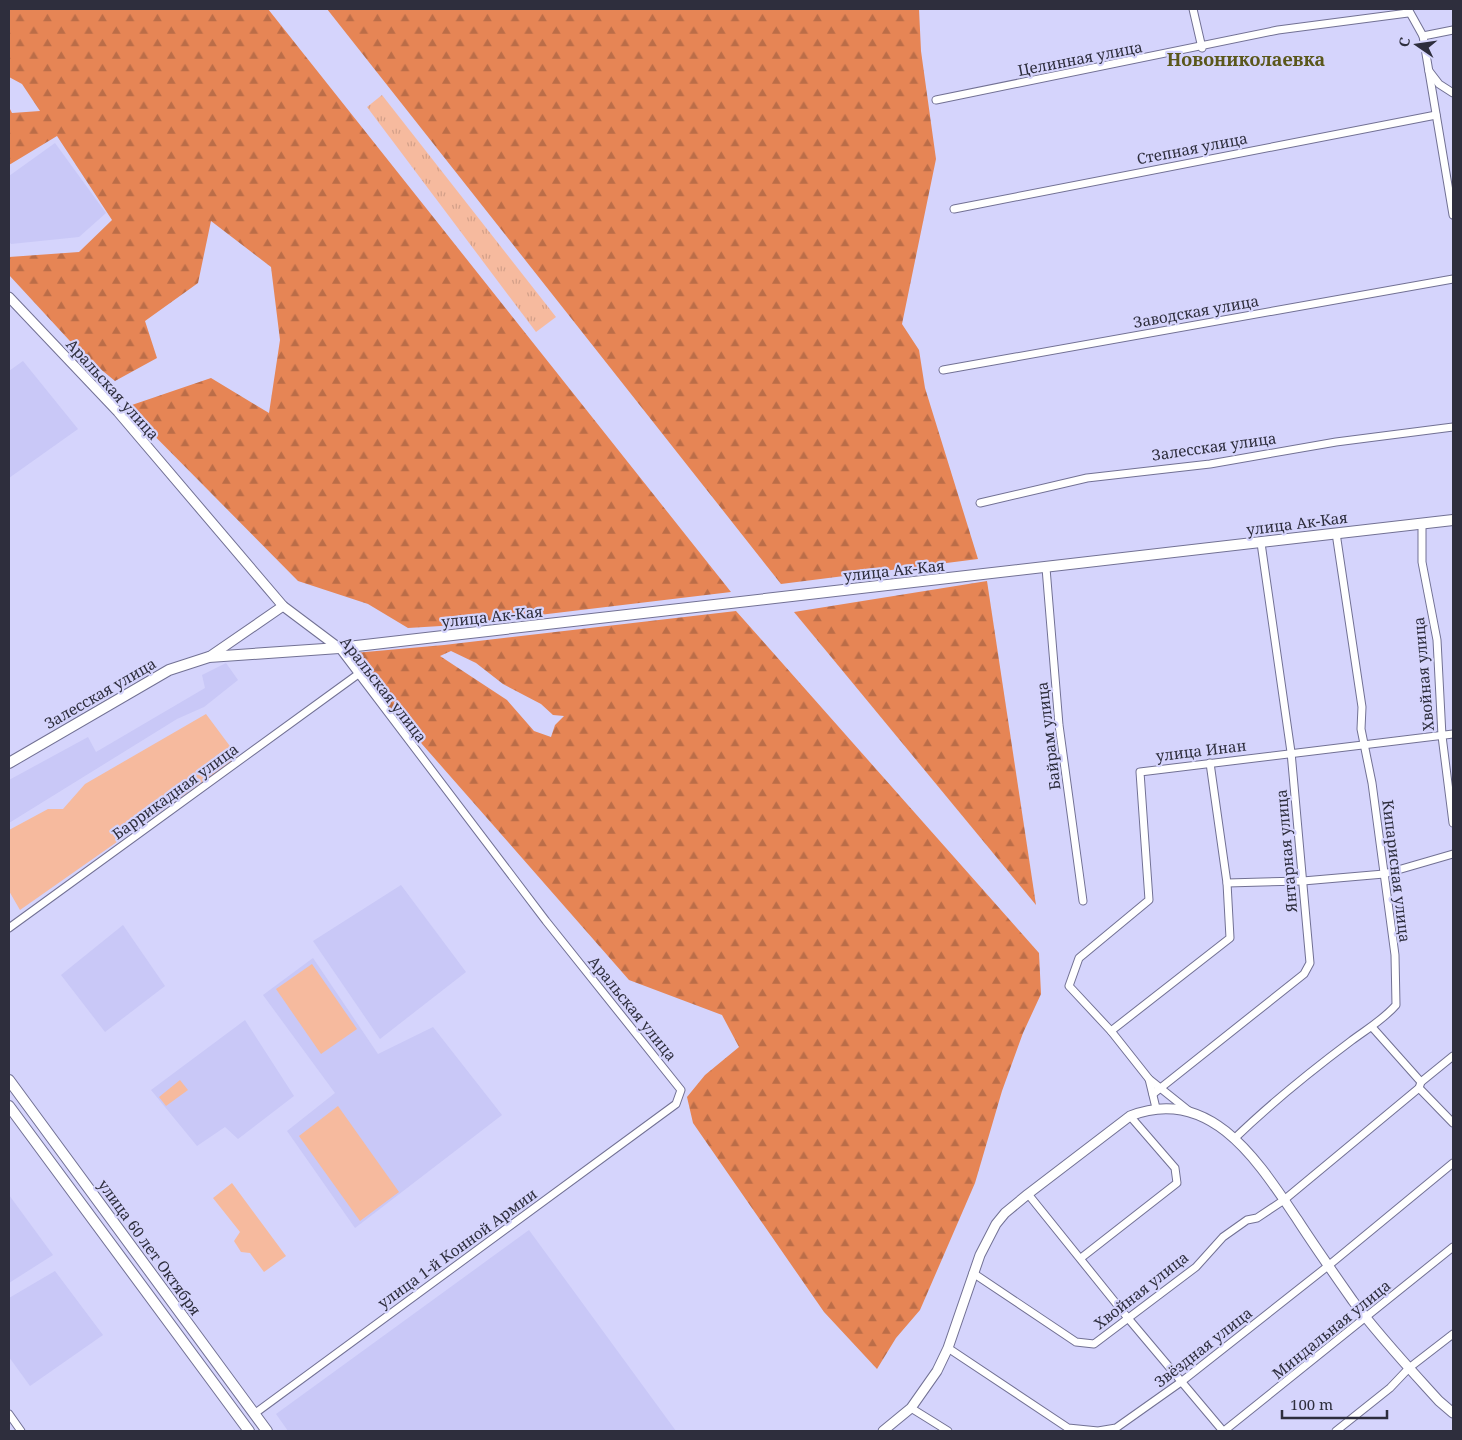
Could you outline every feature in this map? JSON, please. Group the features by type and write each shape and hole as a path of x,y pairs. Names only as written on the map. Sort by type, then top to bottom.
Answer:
{"main road":[{"name":"улица Ак-Кая","path":"339,648 1453,520"},
{"name":"Залесская улица","path":"9,763 169,670 209,657 339,648"},
{"name":"улица 60 лет Октября","path":"9,1080 267,1431"},
{"name":"улица 60 лет Октября","path":"9,1106 249,1431"},
{"path":"166,1319 178,1311"}],"street":[{"path":"1193,9 1202,48"},
{"path":"1408,11 1423,36 1450,184 1453,215"},
{"name":"Целинная улица","path":"936,100 1202,48 1278,30 1408,11"},
{"path":"1423,36 1453,30"},
{"path":"1429,70 1439,84 1453,93"},
{"name":"Степная улица","path":"954,209 1436,115"},
{"name":"Заводская улица","path":"943,370 1453,279"},
{"name":"Аральская улица","path":"9,297 118,412 283,606 339,648 357,675 546,921 681,1090 676,1104"},
{"name":"Залесская улица","path":"980,503 1087,478 1210,464 1336,442 1453,427"},
{"name":"Хвойная улица","path":"1422,523 1422,562 1437,640 1442,736 1453,823"},
{"name":"Кипарисная улица","path":"1234,1139 1264,1111 1372,1027 1396,1005 1394,955 1384,874 1361,728 1362,707 1336,533"},
{"name":"Янтарная улица","path":"1153,1094 1304,974 1310,963 1291,752 1261,543"},
{"name":"Байрам улица","path":"1046,568 1059,725 1083,900"},
{"name":"Залесская улица","path":"209,657 283,606"},
{"name":"Баррикадная улица","path":"9,928 357,675"},
{"name":"улица Инан","path":"1111,1031 1069,986 1079,958 1149,900 1140,772 1291,752 1453,734"},
{"path":"1210,763 1227,883 1230,938 1111,1031 1149,1079 1188,1111 1208,1120 1234,1139 1261,1166 1328,1266 1366,1318 1409,1368 1453,1413"},
{"path":"1227,883 1302,881 1384,874 1453,854"},
{"path":"1372,1027 1453,1123"},
{"name":"Хвойная улица","path":"973,1273 1076,1342 1094,1344 1126,1317 1196,1267 1223,1237 1247,1220 1257,1218 1284,1200 1453,1056"},
{"path":"1149,1079 1156,1108"},
{"name":"улица 1-й Конной Армии","path":"254,1414 676,1104"},
{"path":"883,1431 911,1408 938,1370 948,1348 973,1273 988,1236 996,1224 1028,1194 1130,1116 1156,1108 1188,1111"},
{"path":"1081,1258 1177,1183 1175,1168 1130,1116"},
{"name":"Звёздная улица","path":"948,1348 1068,1428 1098,1431 1116,1428 1181,1382 1328,1266 1453,1163"},
{"path":"1028,1194 1081,1258 1126,1317 1224,1431"},
{"name":"Миндальная улица","path":"1224,1431 1453,1247"},
{"path":"1336,1431 1390,1388 1409,1368 1453,1334"},
{"path":"911,1408 948,1431"},
{"path":"9,1414 21,1431"}],"shaded area":[{"path":"55,143 106,213 79,237 11,244 9,241 9,176"},
{"path":"23,361 78,429 9,478 9,371"},
{"path":"226,663 238,680 204,707 177,719 9,823 9,780 88,737 96,752 205,688 202,675"},
{"path":"401,885 466,972 380,1039 313,941"},
{"path":"123,925 165,986 105,1032 61,975"},
{"path":"313,958 378,1054 433,1027 502,1115 355,1228 287,1131 335,1093 263,995"},
{"path":"245,1020 294,1096 238,1139 225,1127 197,1146 151,1090"},
{"path":"9,1195 53,1255 9,1283"},
{"path":"529,1230 676,1431 288,1431 276,1414"},
{"path":"55,1271 103,1335 30,1386 9,1357 9,1298"}],"green space":[{"path":"9,9 268,9 731,592 457,625 408,628 368,604 298,581 126,407 211,378 269,413 280,340 271,267 211,221 198,283 145,321 157,358 115,381 81,353 9,275 9,257 79,252 112,220 57,136 9,165 9,107 12,113 40,111 22,84 9,77"},
{"path":"327,9 919,9 921,51 936,159 902,324 919,350 925,388 978,559 781,584"},
{"path":"382,95 556,317 536,332 367,107"},
{"path":"987,581 1036,905 794,612"},
{"path":"736,611 1039,953 1041,994 1023,1033 1002,1091 975,1183 920,1310 896,1338 877,1369 824,1312 693,1123 687,1097 705,1075 739,1047 722,1015 629,980 343,654 444,645","holes":["451,651 476,663 503,684 541,704 553,715 564,716 555,725 551,737 534,731 507,700 440,656"]},
{"path":"206,714 238,757 20,910 9,891 9,830 48,809 63,809 85,784"},
{"path":"312,964 357,1029 321,1054 276,989"},
{"path":"180,1080 188,1090 166,1106 159,1097"},
{"path":"338,1106 399,1192 360,1221 299,1136"},
{"path":"232,1183 286,1256 264,1272 250,1253 241,1252 234,1241 240,1232 213,1198"}],"district":[{"name":"Новониколаевка","path":"1246,59"}]}
